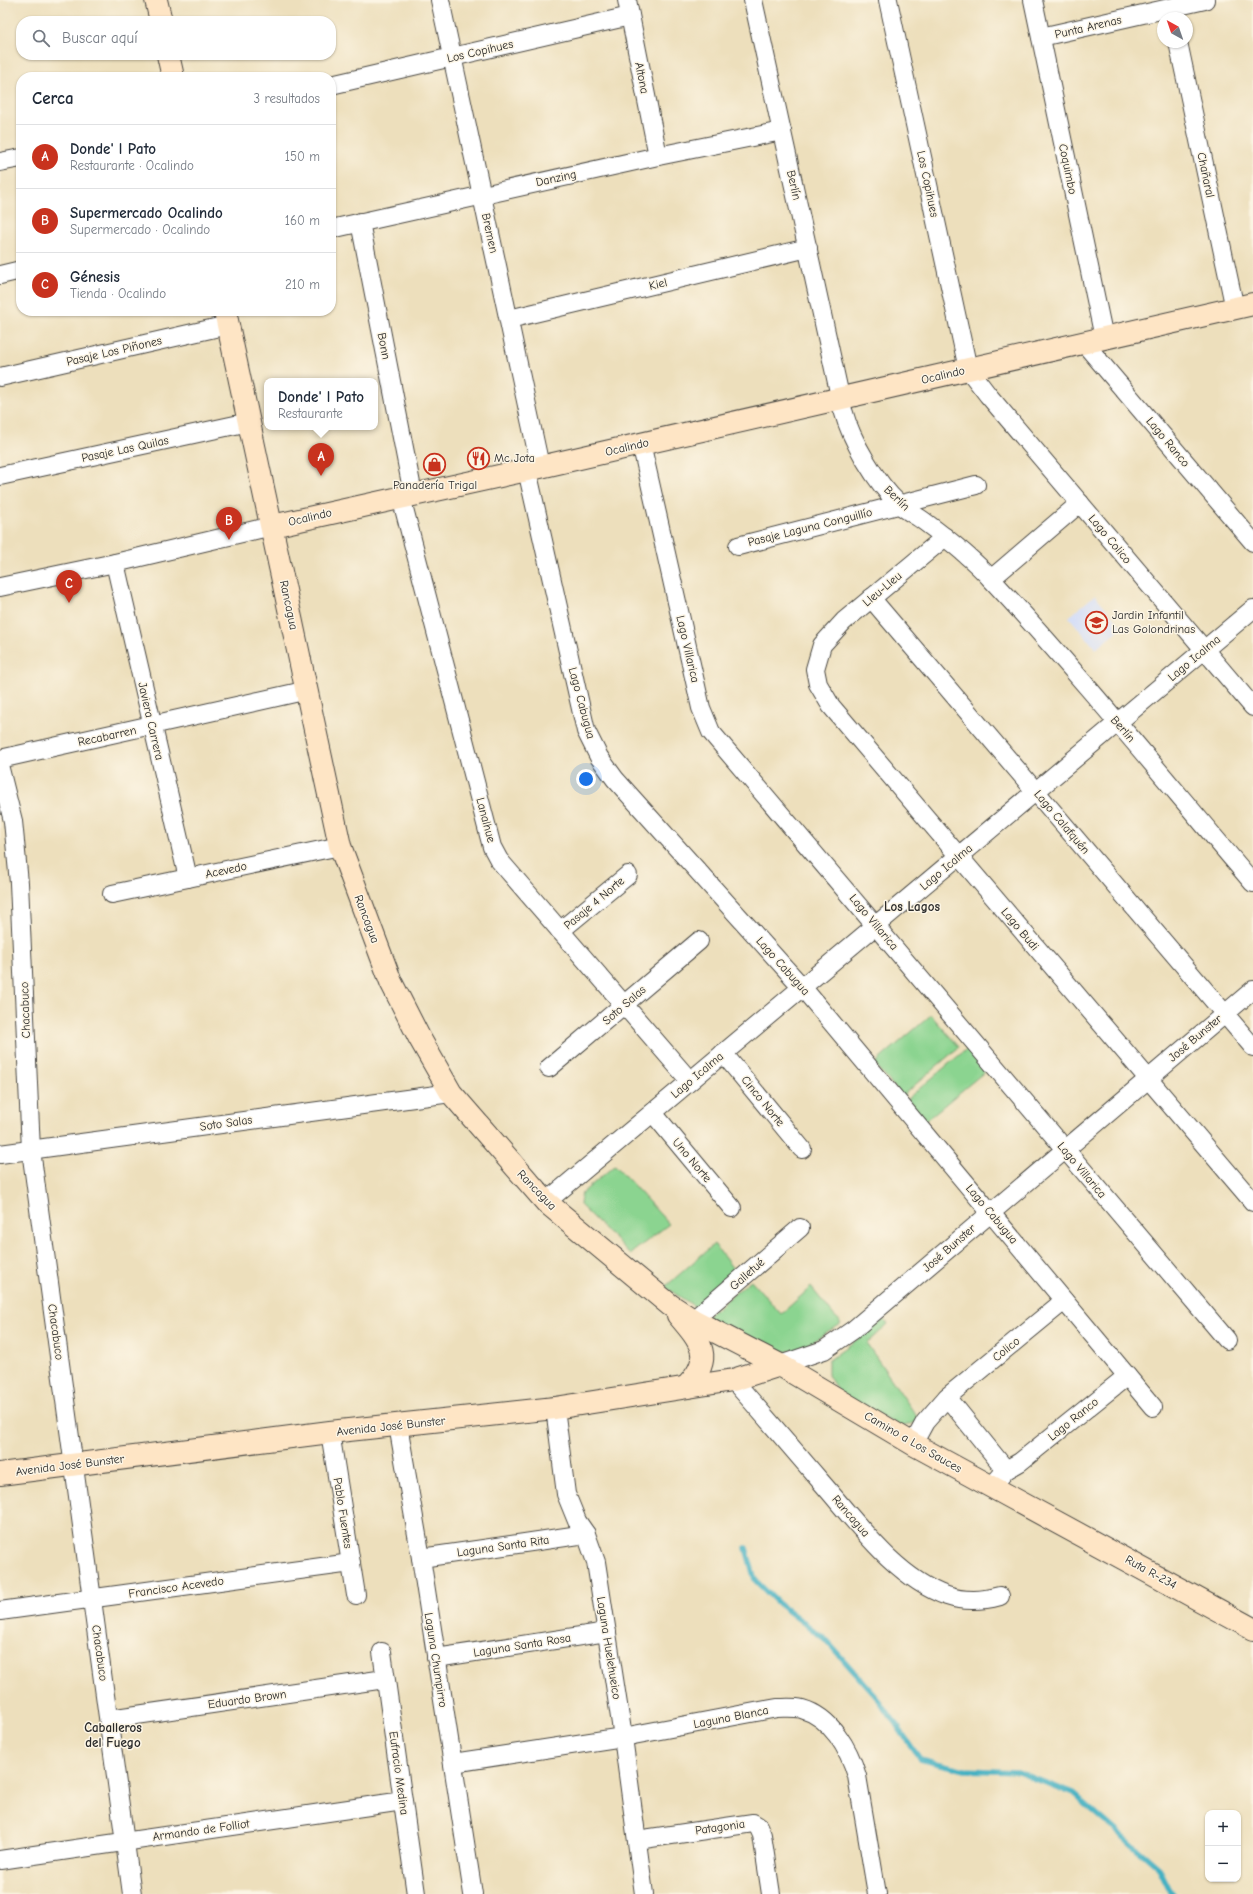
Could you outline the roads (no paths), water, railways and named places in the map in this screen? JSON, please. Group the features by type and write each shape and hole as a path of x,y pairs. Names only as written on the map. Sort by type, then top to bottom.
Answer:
{"main road":[{"path":"156,0 160,16"},
{"path":"169,60 172,72"},
{"name":"Ocalindo","path":"272,526 641,444 1244,306"},
{"name":"Rancagua","path":"226,318 308,690 340,846 391,982 419,1037 451,1092 546,1202 670,1305 693,1320 780,1364"},
{"path":"670,1305 693,1333 700,1346 702,1357 698,1375 686,1387"},
{"name":"Avenida José Bunster","path":"0,1474 330,1432 555,1408 733,1380 780,1364"},
{"name":"Camino a Los Sauces","path":"780,1364 913,1444 1048,1516"},
{"name":"Ruta R-234","path":"1048,1516 1253,1629"}],"street":[{"name":"Bremen","path":"440,0 509,319 534,468"},
{"name":"Berlín","path":"753,0 846,422 856,446 885,488 900,504 945,537 991,579 1117,723 1253,883"},
{"name":"Los Copihues","path":"888,0 968,369"},
{"name":"Coquimbo","path":"1033,0 1041,37 1094,341"},
{"name":"Punta Arenas","path":"1041,37 1205,0"},
{"name":"Los Copihues","path":"336,85 452,57 628,8"},
{"name":"Altona","path":"628,8 658,156"},
{"name":"Chañaral","path":"1180,48 1244,306"},
{"name":"Danzing","path":"336,228 482,194 782,131"},
{"path":"0,162 16,159"},
{"name":"Bonn","path":"360,222 407,495"},
{"name":"Kiel","path":"509,319 808,248"},
{"path":"0,275 16,271"},
{"name":"Pasaje Los Piñones","path":"0,377 226,318"},
{"name":"Lago Ranco","path":"1094,341 1253,542"},
{"name":"Lago Colico","path":"968,369 1253,707"},
{"name":"Pasaje Las Quilas","path":"0,476 249,422"},
{"name":"Lago Villarica","path":"641,444 701,708 712,732 1226,1340"},
{"name":"Lago Cabugua","path":"534,468 586,731 599,757 615,779 802,987 1153,1407"},
{"name":"Pasaje Laguna Conguillío","path":"738,546 976,485"},
{"name":"Lanalhue","path":"407,495 492,846 499,860 690,1081"},
{"path":"991,579 1080,503"},
{"name":"Ocalindo","path":"0,587 116,563 272,526"},
{"name":"Lleu-Lleu","path":"822,645 844,621 945,537"},
{"name":"Javiera Carrera","path":"116,563 152,726 188,878"},
{"name":"Lago Calafquén","path":"871,598 1253,1047"},
{"name":"Lago Icalma","path":"546,1202 1253,609"},
{"name":"Lago Budi","path":"822,645 814,669 818,684 830,706 1253,1202"},
{"name":"Recabarren","path":"0,759 308,690"},
{"name":"Chacabuco","path":"0,769 13,821 20,883 31,1150 132,1894"},
{"name":"Acevedo","path":"112,894 340,846"},
{"name":"Pasaje 4 Norte","path":"560,931 628,875"},
{"name":"Soto Salas","path":"549,1068 699,941"},
{"name":"José Bunster","path":"780,1364 824,1350 839,1340 1253,990"},
{"name":"Cinco Norte","path":"723,1053 802,1149"},
{"name":"Soto Salas","path":"0,1154 451,1092"},
{"name":"Uno Norte","path":"653,1112 732,1208"},
{"name":"Galletué","path":"693,1320 800,1228"},
{"name":"Colico","path":"913,1444 925,1422 947,1397 1064,1301"},
{"name":"Lago Ranco","path":"992,1486 1013,1466 1127,1376"},
{"name":"Rancagua","path":"733,1380 875,1544 903,1569 934,1590 960,1599 981,1600 1000,1596"},
{"path":"947,1397 1013,1466"},
{"name":"Laguna Huelehueico","path":"555,1408 566,1494 577,1521 586,1534 596,1562 623,1738 644,1894"},
{"name":"Laguna Chumpirro","path":"398,1425 421,1558 473,1894"},
{"name":"Pablo Fuentes","path":"330,1432 356,1595"},
{"name":"Laguna Santa Rita","path":"421,1558 586,1534"},
{"name":"Francisco Acevedo","path":"0,1611 351,1563"},
{"name":"Laguna Santa Rosa","path":"436,1658 607,1632"},
{"name":"Eufracio Medina","path":"382,1652 416,1894"},
{"name":"Eduardo Brown","path":"109,1719 385,1679"},
{"name":"Laguna Blanca","path":"452,1763 623,1738 777,1708 801,1709 820,1718 836,1734 854,1765 877,1894"},
{"name":"Armando de Folliot","path":"0,1860 403,1801"},
{"name":"Patagonia","path":"637,1840 753,1823 758,1826 762,1835 771,1894"}],"waterway":[{"path":"746,1548 755,1580 779,1604 825,1639 880,1701 920,1759 965,1770 1018,1772 1074,1794 1159,1868 1172,1894"}],"place":[{"name":"Mc Jota","path":"478,458"},
{"name":"Panadería Trigal","path":"435,464"},
{"name":"Donde' l Pato","path":"321,476"},
{"name":"Supermercado Ocalindo","path":"229,540"},
{"name":"Génesis","path":"69,603"},
{"name":"Jardin Infantil Las Golondrinas","path":"1096,622"}],"district":[{"name":"Los Lagos","path":"912,906"},
{"name":"Caballeros del Fuego","path":"113,1734"}]}
